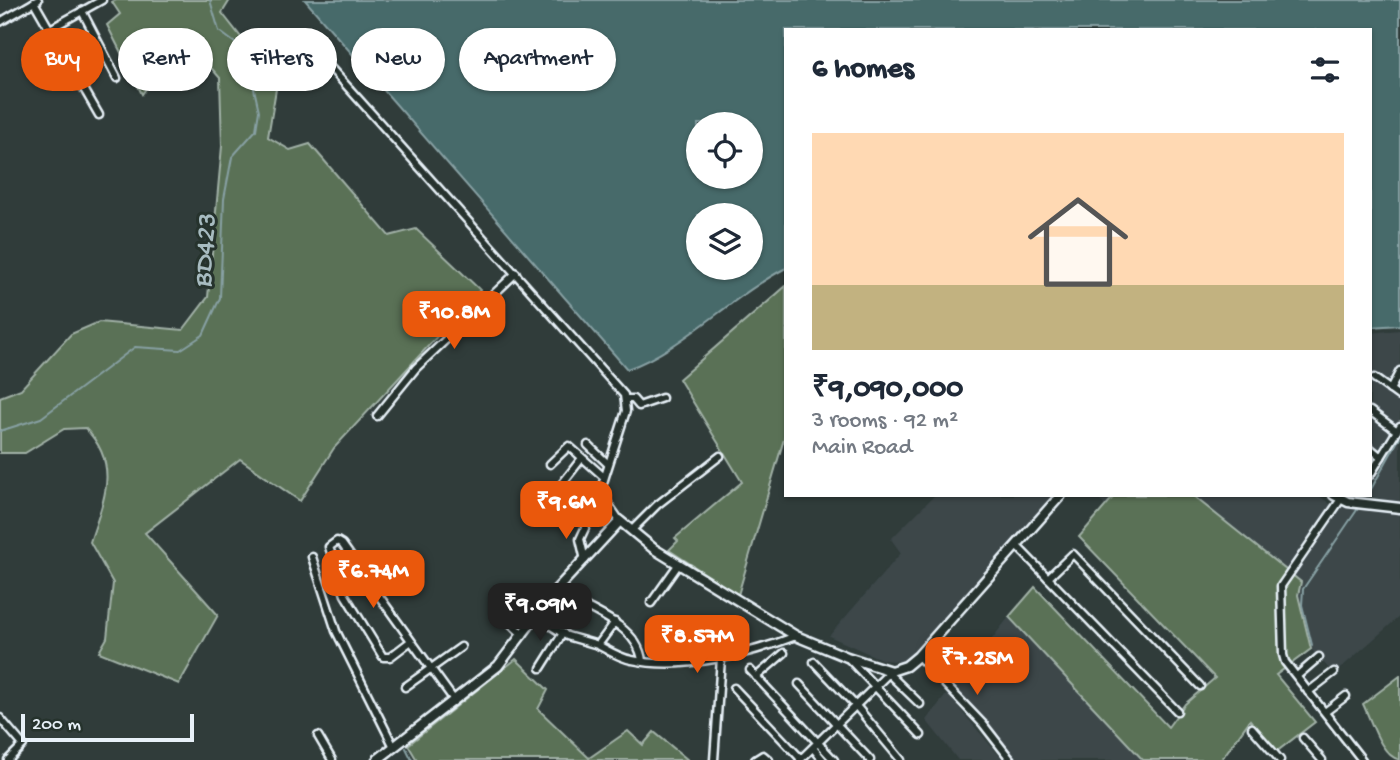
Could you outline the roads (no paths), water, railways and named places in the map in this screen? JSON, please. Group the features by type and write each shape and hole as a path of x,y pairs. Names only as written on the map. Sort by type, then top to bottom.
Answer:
{"street":[{"path":"52,28 102,0"},
{"path":"0,22 36,1 50,28"},
{"path":"82,11 117,78"},
{"path":"337,75 626,399 626,411 600,490 596,491 582,509"},
{"path":"85,91 99,115"},
{"path":"377,416 416,368 516,273"},
{"path":"1390,390 1400,371"},
{"path":"1374,378 1400,397"},
{"path":"626,399 634,398 639,406 662,398"},
{"path":"1372,412 1399,428 1372,472"},
{"path":"588,445 608,464"},
{"path":"550,464 567,446 604,477"},
{"path":"1372,450 1381,457"},
{"path":"633,530 657,505 720,456"},
{"path":"558,488 582,458"},
{"path":"600,490 620,521 654,550 796,636 890,672 920,705"},
{"path":"734,688 800,760 890,672 906,666 918,656 1059,497"},
{"path":"1362,760 1308,692 1283,655 1281,586 1338,497 1364,499 1400,508"},
{"path":"377,760 498,666 555,591 620,521"},
{"path":"586,560 580,539 587,524"},
{"path":"411,641 390,657 383,657 345,595 329,547 337,541 342,544 454,700"},
{"path":"1017,546 1177,711"},
{"path":"1048,578 1073,554 1200,686"},
{"path":"312,557 336,631 394,747"},
{"path":"651,603 678,565"},
{"path":"555,591 615,622 639,651 642,662"},
{"path":"504,617 524,635"},
{"path":"537,617 563,634 598,645 629,660 642,662 690,662 721,658 764,648 796,636"},
{"path":"598,645 615,622"},
{"path":"541,668 563,634"},
{"path":"405,687 461,646"},
{"path":"756,677 784,653"},
{"path":"918,656 984,724 1011,760"},
{"path":"847,657 921,735"},
{"path":"1297,676 1319,657"},
{"path":"714,760 721,658"},
{"path":"814,662 856,706 901,760"},
{"path":"750,670 834,760"},
{"path":"1308,692 1334,672"},
{"path":"799,684 870,760"},
{"path":"1325,712 1346,696"},
{"path":"0,718 23,746 8,760"},
{"path":"1252,728 1280,760"},
{"path":"318,736 332,760"},
{"path":"1303,738 1322,760"},
{"path":"813,748 823,760"},
{"path":"755,760 763,755 769,760"}],"water":[{"path":"305,0 1400,0 1400,325 1372,327 1372,28 784,28 784,269 667,350 627,369 384,91 445,91 445,28 351,28 351,53 337,37 337,28 329,28"}],"waterway":[{"name":"BD423","path":"0,431 41,418 135,347 180,350 203,335 220,298 224,199 232,157 256,130 259,111 248,62 235,43 219,31 210,0"},
{"path":"1372,487 1400,437"},
{"path":"1312,645 1302,605 1303,589 1359,507"},
{"path":"406,748 412,760"}]}
